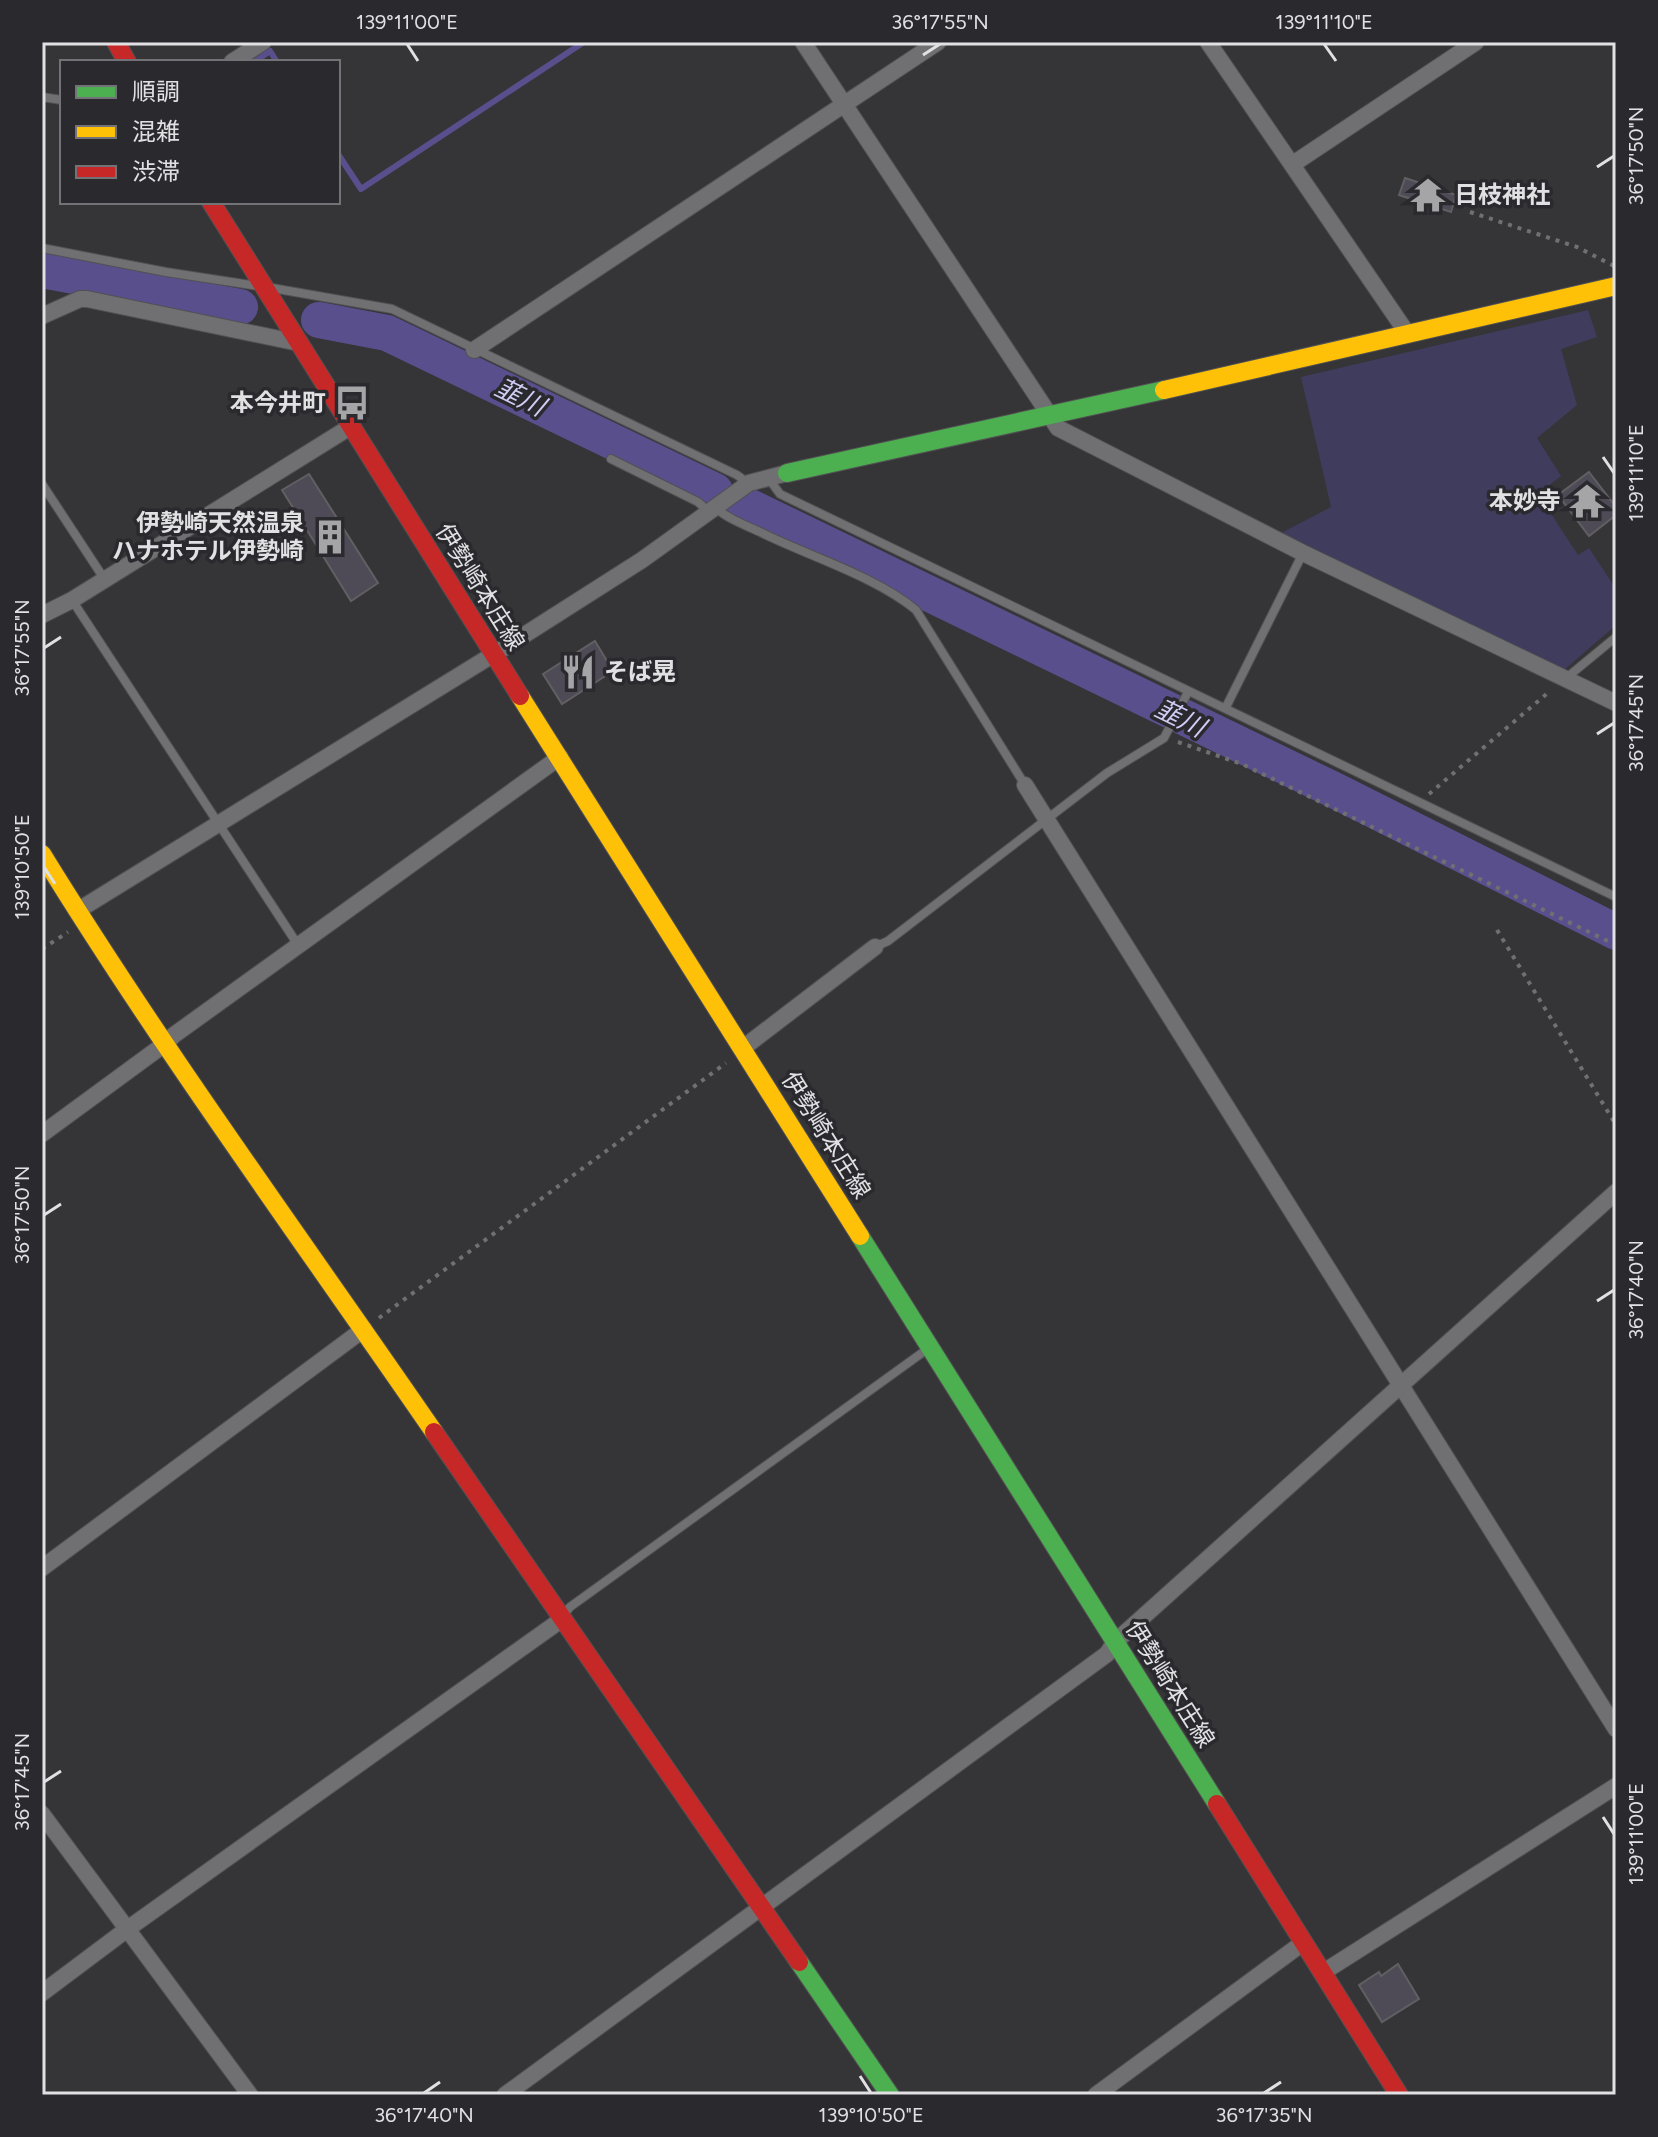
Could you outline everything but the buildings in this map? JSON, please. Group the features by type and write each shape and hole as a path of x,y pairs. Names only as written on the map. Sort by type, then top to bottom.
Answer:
{"street":[{"path":"116,42 126,60"},
{"path":"235,60 263,42"},
{"path":"803,42 1058,428 1303,553 1616,703"},
{"path":"474,350 938,42"},
{"path":"1208,42 1407,333"},
{"path":"1293,164 1476,42"},
{"name":"伊勢崎本庄線","path":"212,204 1399,2095"},
{"path":"80,917 219,823 642,560 749,483 1616,286"},
{"path":"42,316 80,299 87,299 299,343"},
{"path":"42,615 105,580 350,427"},
{"path":"42,1134 560,757"},
{"path":"1025,785 1616,1729"},
{"path":"42,854 80,917 166,1043 890,2095"},
{"path":"743,1048 875,947"},
{"path":"505,2095 1107,1654 1115,1642 1616,1192"},
{"path":"42,1568 364,1329"},
{"path":"42,1993 561,1620"},
{"path":"1322,1973 1616,1786"},
{"path":"42,1814 250,2095"},
{"path":"1096,2095 1304,1942"}],"lane":[{"path":"42,248 392,309 749,483"},
{"path":"611,459 712,510 897,595 925,621 1025,785"},
{"path":"768,477 780,494 1187,694 1226,707 1616,897"},
{"path":"42,484 105,580"},
{"path":"1226,707 1303,553"},
{"path":"72,600 298,945"},
{"path":"1564,679 1616,637"},
{"path":"875,947 888,941 1107,773 1167,734 1187,694"},
{"path":"561,1620 570,1607 930,1347"}],"path":[{"path":"1470,212 1577,247 1616,267"},
{"path":"1421,803 1564,679"},
{"path":"1167,734 1242,764 1616,945"},
{"path":"42,949 80,917"},
{"path":"1497,930 1616,1125"},
{"path":"364,1329 743,1048"}],"shaded area":[{"path":"1588,310 1597,337 1561,349 1577,405 1537,438 1561,476 1538,494 1578,555 1589,548 1616,589 1616,625 1564,670 1281,533 1331,507 1301,377"}],"waterway":[{"path":"340,157 361,189 584,42"},
{"path":"257,60 270,51 276,60"},
{"name":"韮川","path":"42,270 240,307"},
{"name":"韮川","path":"319,320 387,333 715,491"},
{"name":"韮川","path":"744,504 1336,791 1616,932"}],"traffic: fast":[{"path":"787,473 1164,390"},
{"path":"860,1236 1217,1804"},
{"path":"799,1962 890,2095"}],"traffic: slow":[{"path":"1164,390 1616,286"},
{"path":"520,696 860,1236"},
{"path":"42,854 185,1073 434,1432"}],"traffic: jam":[{"path":"116,42 126,60"},
{"path":"212,204 520,696"},
{"path":"434,1432 799,1962"},
{"path":"1217,1804 1399,2095"}],"place":[{"name":"日枝神社","path":"1428,195"},
{"name":"本今井町","path":"352,403"},
{"name":"本妙寺","path":"1587,501"},
{"name":"伊勢崎天然温泉 ハナホテル伊勢崎","path":"330,537"},
{"name":"そば晃","path":"578,672"}]}
